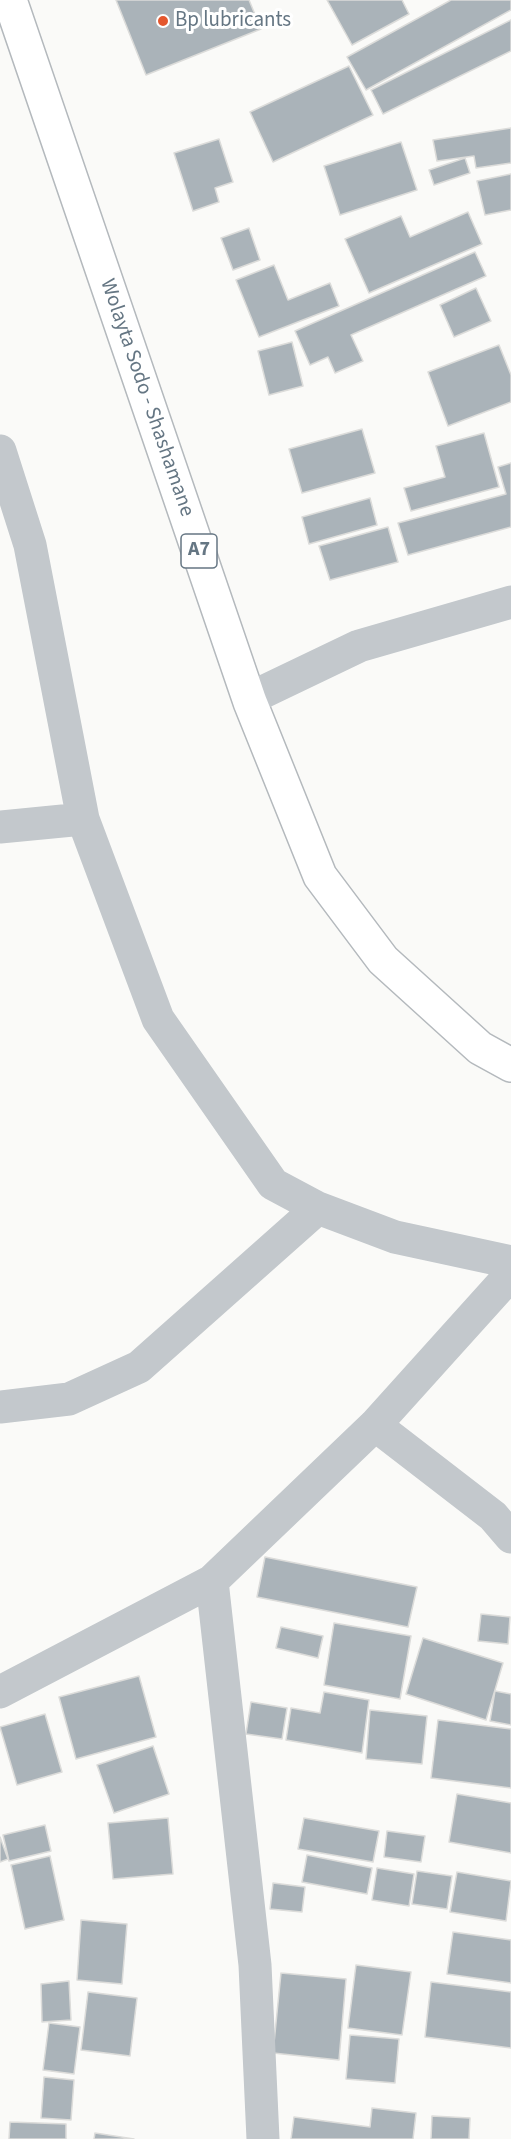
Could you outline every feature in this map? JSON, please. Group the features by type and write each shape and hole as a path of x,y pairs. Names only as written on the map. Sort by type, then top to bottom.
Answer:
{"highway":[{"name":"Wolayta Sodo - Shashamane","path":"10,0 250,702 320,876 382,960 480,1048 511,1065"}],"street":[{"path":"0,451 30,545 83,819 158,1019 273,1184 318,1208 395,1237 511,1262"},
{"path":"250,702 263,692 359,646 511,602"},
{"path":"0,827 83,819"},
{"path":"0,1407 69,1399 139,1367 318,1208"},
{"path":"0,1692 212,1581 375,1425 511,1274"},
{"path":"375,1425 493,1516 511,1537"},
{"path":"212,1581 255,1965 263,2139"}],"building":[{"path":"116,0 249,0 261,29 146,75"},
{"path":"327,0 402,0 409,14 352,45"},
{"path":"451,0 511,0 511,10 366,90 347,57"},
{"path":"511,20 511,51 383,114 371,90"},
{"path":"349,66 373,115 273,162 250,112"},
{"path":"511,128 511,163 476,168 474,156 437,161 433,140"},
{"path":"219,139 233,182 215,188 219,202 193,211 174,153"},
{"path":"401,142 417,190 340,215 324,166"},
{"path":"465,158 470,173 434,185 429,170"},
{"path":"511,174 511,210 485,215 477,181"},
{"path":"468,212 482,244 369,293 345,239 401,216 410,237"},
{"path":"249,228 260,260 233,270 221,238"},
{"path":"475,252 486,276 351,335 363,361 335,373 328,357 310,365 295,331"},
{"path":"274,265 288,300 330,283 339,306 259,337 236,280"},
{"path":"476,288 491,321 454,337 440,305"},
{"path":"292,342 303,386 269,395 258,351"},
{"path":"499,345 511,375 511,402 448,426 428,372"},
{"path":"362,429 375,473 302,493 289,449"},
{"path":"484,433 499,487 411,511 404,488 445,477 436,446"},
{"path":"511,463 511,527 408,555 398,523 506,494 498,467"},
{"path":"370,498 377,525 309,544 302,517"},
{"path":"388,527 398,562 330,580 319,546"},
{"path":"265,1557 417,1587 408,1627 257,1597"},
{"path":"481,1614 510,1617 508,1644 478,1641"},
{"path":"334,1623 411,1636 400,1699 324,1685"},
{"path":"281,1627 323,1636 318,1658 276,1648"},
{"path":"423,1638 503,1663 486,1720 406,1694"},
{"path":"139,1676 156,1737 76,1759 59,1697"},
{"path":"495,1691 511,1694 511,1725 490,1721"},
{"path":"324,1692 369,1700 362,1753 286,1740 291,1708 320,1713"},
{"path":"251,1702 287,1708 282,1739 246,1734"},
{"path":"370,1710 427,1716 422,1764 366,1759"},
{"path":"45,1714 62,1772 17,1785 0,1727"},
{"path":"438,1720 511,1729 511,1788 431,1778"},
{"path":"153,1746 169,1794 114,1813 97,1765"},
{"path":"457,1794 511,1803 511,1853 449,1842"},
{"path":"168,1818 173,1874 113,1879 108,1823"},
{"path":"304,1818 379,1831 373,1862 298,1849"},
{"path":"45,1825 51,1851 9,1861 3,1835"},
{"path":"387,1831 425,1836 421,1862 384,1857"},
{"path":"0,1837 8,1859 0,1862"},
{"path":"307,1855 372,1868 367,1894 302,1882"},
{"path":"50,1856 64,1920 25,1929 11,1865"},
{"path":"377,1868 414,1874 409,1906 372,1900"},
{"path":"417,1871 452,1876 447,1909 412,1904"},
{"path":"457,1872 511,1881 506,1921 450,1912"},
{"path":"273,1883 305,1887 302,1912 270,1909"},
{"path":"81,1920 127,1924 122,1984 77,1980"},
{"path":"453,1932 511,1940 511,1983 447,1974"},
{"path":"356,1965 411,1972 402,2035 348,2028"},
{"path":"281,1973 346,1979 339,2060 273,2053"},
{"path":"69,1981 71,2020 42,2022 41,1984"},
{"path":"431,1982 511,1992 511,2048 425,2037"},
{"path":"88,1992 137,1998 130,2056 81,2050"},
{"path":"49,2023 80,2027 74,2074 43,2070"},
{"path":"350,2035 399,2039 395,2083 346,2079"},
{"path":"44,2077 74,2080 71,2120 41,2118"},
{"path":"372,2108 416,2113 413,2139 291,2139 294,2117 370,2127"},
{"path":"432,2116 470,2118 469,2139 431,2139"},
{"path":"10,2122 66,2124 66,2139 9,2139"},
{"path":"95,2133 134,2139 94,2139"}],"place":[{"name":"Bp lubricants","path":"163,21"}]}
